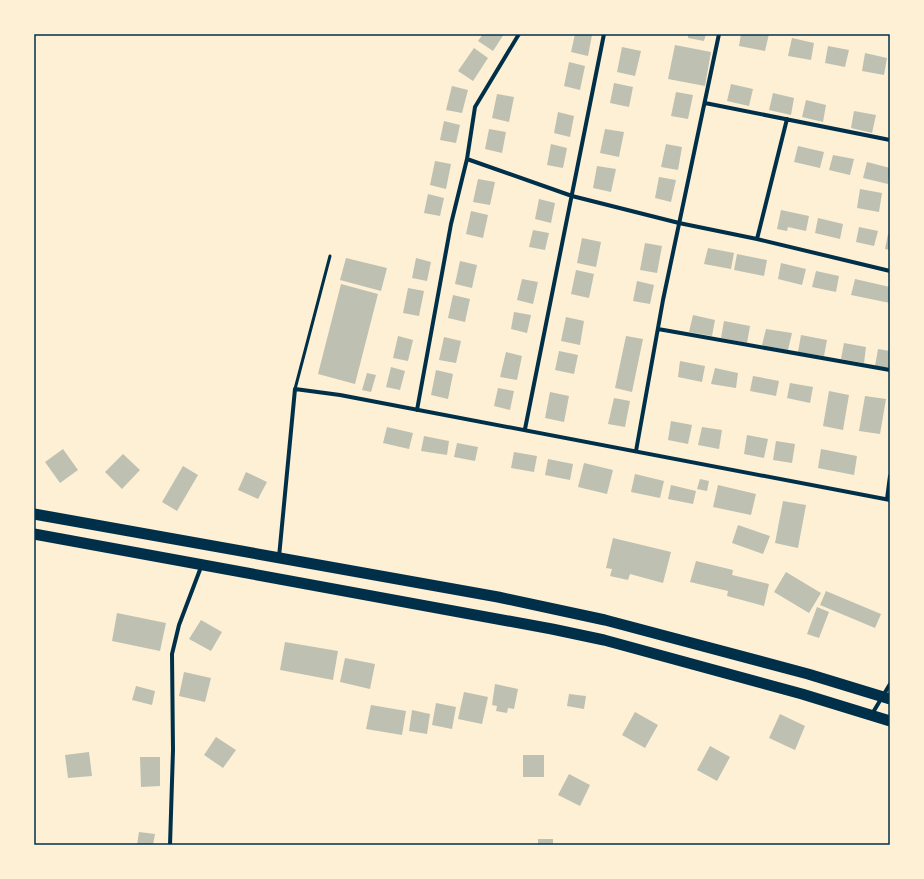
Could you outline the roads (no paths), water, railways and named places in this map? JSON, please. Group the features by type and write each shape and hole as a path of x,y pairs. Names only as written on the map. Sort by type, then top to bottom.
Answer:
{"highway":[{"path":"34,514 132,533 490,596 605,620 808,674 886,698"},
{"path":"34,534 506,619 604,640 890,721"}],"street":[{"path":"417,410 451,224 467,159 475,107 519,34"},
{"path":"526,429 604,34"},
{"path":"636,451 679,223 719,34"},
{"path":"704,103 890,140"},
{"path":"757,238 787,119"},
{"path":"467,159 572,196 679,223 757,238 890,271"},
{"path":"658,329 890,370"},
{"path":"279,558 295,389 340,395 526,429 889,499 890,476"},
{"path":"170,845 173,750 172,654 179,625 202,564"},
{"path":"872,715 886,698 890,684"}],"lane":[{"path":"295,389 330,256"}]}
